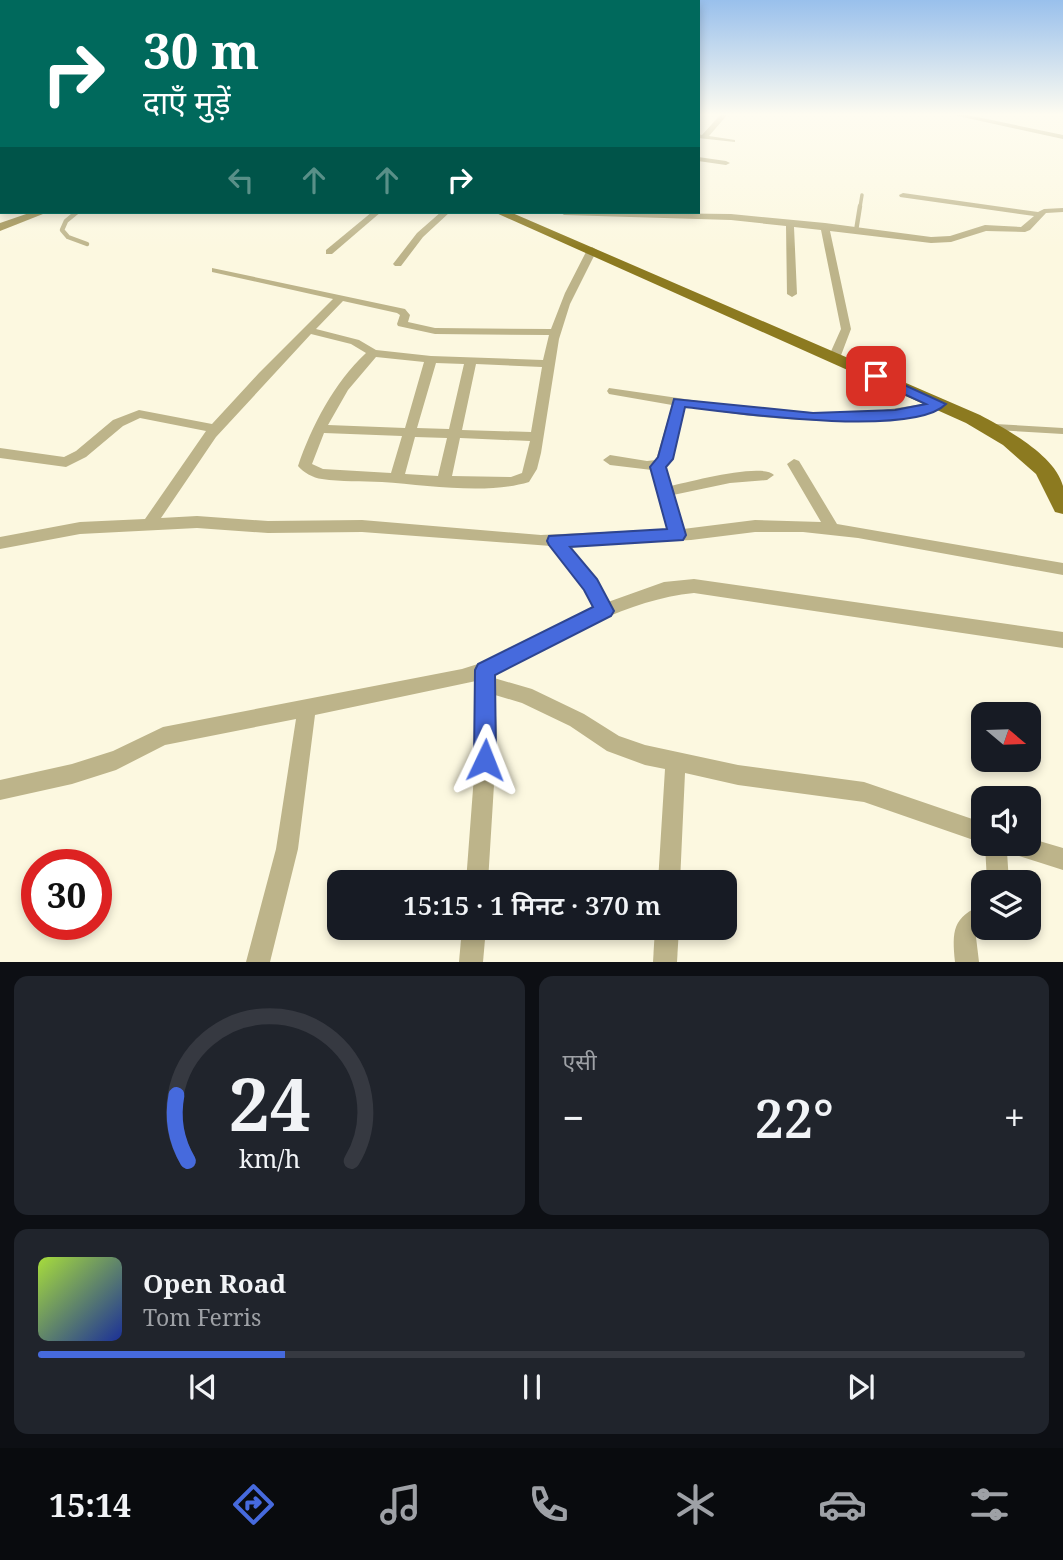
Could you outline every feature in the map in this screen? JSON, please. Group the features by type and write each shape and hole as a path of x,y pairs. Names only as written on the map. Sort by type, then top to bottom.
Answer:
{"main road":[{"path":"510,214 987,427 1010,440 1044,470 1063,506"}],"street":[{"path":"700,159 726,163"},
{"path":"902,195 1041,215"},
{"path":"659,214 790,222 910,238 951,239 985,228 1022,230 1048,209 1063,210"},
{"path":"0,227 36,214"},
{"path":"329,252 375,214"},
{"path":"398,264 420,235 444,214"},
{"path":"790,222 792,294"},
{"path":"825,226 846,330 834,358"},
{"path":"373,353 357,365 322,429 305,466 310,471 321,474 488,482 516,482 525,478 531,470 556,332 567,299 592,250"},
{"path":"215,270 401,311 405,315 402,324 426,330 556,332"},
{"path":"149,525 215,429 340,299"},
{"path":"308,330 355,342 373,353 431,359 549,364"},
{"path":"397,477 431,359"},
{"path":"444,479 471,360"},
{"path":"613,391 679,402 813,417 895,415 939,404"},
{"path":"658,467 665,459 679,402"},
{"path":"0,453 66,462 81,454 118,423 139,414 215,429"},
{"path":"322,429 537,438"},
{"path":"610,460 658,467"},
{"path":"794,464 832,529"},
{"path":"658,467 677,535"},
{"path":"665,492 730,478 767,475"},
{"path":"0,543 80,528 197,522 268,527 362,526 555,541 677,535 755,526 832,529 1063,569"},
{"path":"555,541 590,584 603,607"},
{"path":"0,790 72,774 105,763 163,736 307,706 485,677 603,607 664,589 694,586 1063,640"},
{"path":"485,677 577,720 614,744 675,763 738,775 864,792 971,829"},
{"path":"478,870 487,736 485,677"},
{"path":"258,961 287,849 307,706"},
{"path":"670,870 675,763"},
{"path":"1041,852 1063,859"},
{"path":"967,961 964,937 967,927 971,924"},
{"path":"471,961 473,940"},
{"path":"665,961 666,940"}],"lane":[{"path":"856,230 862,195"},
{"path":"75,214 66,221 62,230 68,237 87,244"},
{"path":"987,427 1063,431"}],"route":[{"path":"485,760 485,670 604,611 590,584 555,541 677,535 658,467 665,459 679,402 813,417 895,415 939,404 876,376"}]}
